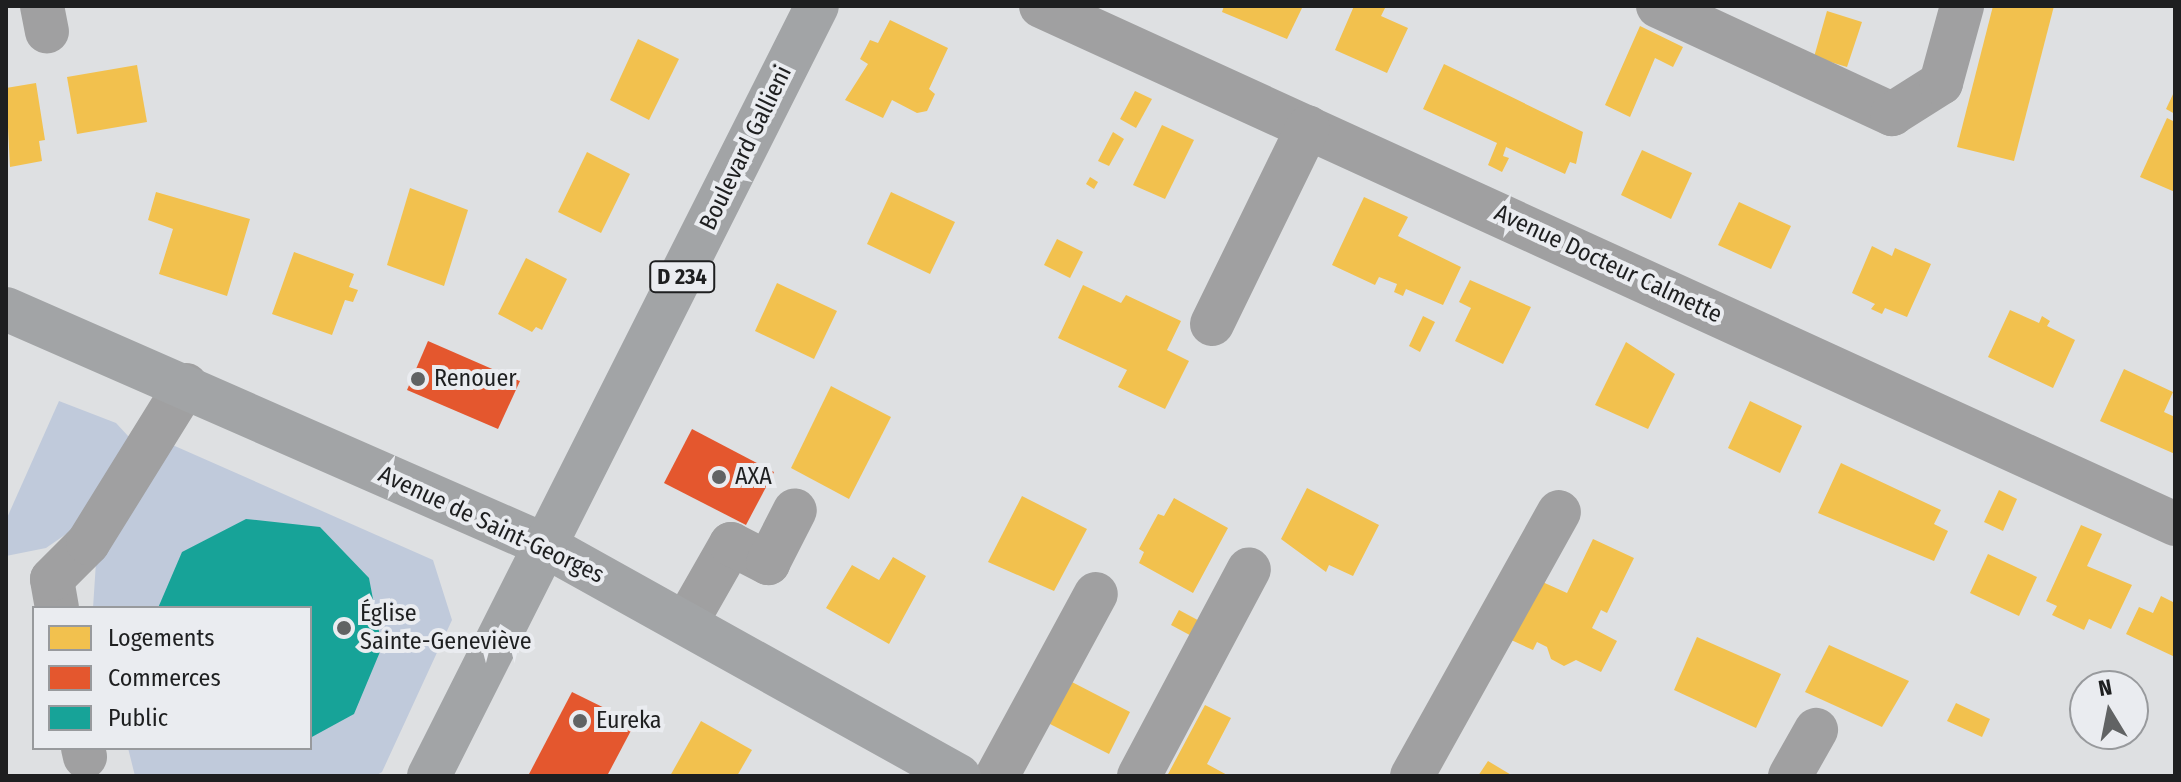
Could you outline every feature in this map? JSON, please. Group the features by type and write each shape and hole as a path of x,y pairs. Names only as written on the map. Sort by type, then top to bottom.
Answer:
{"main road":[{"name":"Boulevard Gallieni","path":"542,544 598,447 817,6"},
{"name":"Avenue de Saint-Georges","path":"6,309 186,385 542,544 959,776"},
{"name":"D 234","path":"429,776 542,544"}],"street":[{"name":"Avenue Docteur Calmette","path":"1041,6 2175,524"},
{"path":"1658,6 1892,114 1941,83 1962,6"},
{"path":"1212,324 1308,127"},
{"path":"57,606 52,579 88,543 186,385"},
{"path":"686,623 731,544 768,563 795,510"},
{"path":"1412,776 1559,512"},
{"path":"1139,776 1249,569"},
{"path":"997,776 1096,594"},
{"path":"1790,776 1816,730"}],"shaded area":[{"path":"59,401 116,423 129,437 75,528 46,548 6,556 6,520"},
{"path":"168,443 433,560 452,620 382,772 375,776 135,776 128,750 312,750 312,606 93,606 96,562"}],"building: Logements":[{"path":"1224,6 1303,6 1287,39 1222,12"},
{"path":"1354,6 1386,6 1381,16 1408,28 1387,73 1335,50"},
{"path":"1993,6 2054,6 2014,161 1957,147"},
{"path":"1827,11 1862,22 1847,67 1814,57"},
{"path":"890,20 948,48 929,89 935,94 927,111 917,113 892,100 883,118 845,100 868,64 860,59 870,40 878,43"},
{"path":"1640,26 1683,47 1673,67 1655,58 1630,117 1605,105"},
{"path":"638,39 679,59 649,120 610,100"},
{"path":"1444,64 1583,132 1576,164 1570,162 1565,174 1506,147 1503,156 1509,158 1502,172 1488,165 1497,143 1423,109"},
{"path":"137,65 147,122 77,134 67,77"},
{"path":"36,83 45,140 39,141 42,161 10,167 6,88"},
{"path":"2175,90 2175,114 2166,109"},
{"path":"1135,91 1152,99 1136,128 1120,119"},
{"path":"2167,118 2175,122 2175,192 2140,177"},
{"path":"1162,125 1194,140 1165,199 1133,185"},
{"path":"1113,132 1124,139 1109,166 1098,161"},
{"path":"1642,150 1692,173 1671,219 1621,195"},
{"path":"587,152 630,174 601,233 558,212"},
{"path":"1090,177 1098,182 1094,189 1086,184"},
{"path":"410,188 468,210 444,286 387,265"},
{"path":"156,192 250,219 227,296 159,274 173,229 148,220"},
{"path":"891,192 955,222 930,274 867,244"},
{"path":"1364,197 1408,217 1398,236 1461,267 1443,305 1406,289 1403,296 1394,292 1397,284 1379,277 1375,285 1332,265"},
{"path":"1739,202 1791,226 1771,269 1718,245"},
{"path":"1057,239 1083,252 1070,278 1044,265"},
{"path":"1872,246 1892,256 1895,248 1931,264 1907,317 1885,308 1882,314 1871,309 1875,304 1852,293"},
{"path":"294,252 354,274 349,287 358,290 353,302 345,300 332,335 272,314"},
{"path":"526,258 567,279 542,330 536,327 532,332 498,314"},
{"path":"1470,280 1531,307 1503,364 1455,341 1471,308 1459,302"},
{"path":"777,283 837,311 814,359 755,331"},
{"path":"1083,285 1121,303 1126,295 1181,321 1167,350 1189,361 1165,409 1118,387 1127,370 1058,338"},
{"path":"2010,310 2039,323 2042,316 2050,321 2047,326 2075,340 2053,388 1988,357"},
{"path":"1423,316 1435,322 1420,352 1409,346"},
{"path":"1626,342 1675,374 1648,429 1595,405"},
{"path":"2124,369 2173,392 2164,412 2175,417 2175,454 2100,421"},
{"path":"831,386 891,417 849,499 791,468"},
{"path":"1750,401 1802,426 1780,473 1728,448"},
{"path":"1841,463 1941,510 1934,524 1948,531 1934,561 1818,513"},
{"path":"1307,488 1379,525 1353,576 1329,565 1326,572 1281,539"},
{"path":"1999,490 2017,499 2003,531 1984,522"},
{"path":"1022,496 1087,529 1054,591 988,562"},
{"path":"1174,498 1228,528 1193,593 1139,563 1144,552 1139,549 1158,514 1164,516"},
{"path":"2081,525 2102,534 2087,566 2132,585 2111,629 2089,619 2084,630 2052,615 2057,606 2046,601"},
{"path":"1593,539 1634,558 1607,613 1601,610 1592,628 1617,641 1601,672 1576,660 1564,666 1551,659 1547,647 1537,642 1533,650 1509,639 1538,580 1567,593"},
{"path":"1988,554 2037,577 2019,616 1970,593"},
{"path":"893,557 926,576 889,644 826,608 852,565 879,580"},
{"path":"2161,596 2175,603 2175,657 2126,634 2139,607 2153,613"},
{"path":"1179,610 1207,625 1199,640 1171,625"},
{"path":"1697,637 1781,674 1756,728 1674,690"},
{"path":"1829,645 1909,681 1882,727 1805,692"},
{"path":"1070,681 1130,712 1109,754 1048,723"},
{"path":"1956,703 1990,719 1982,737 1947,721"},
{"path":"1205,705 1231,718 1207,764 1229,776 1167,776"},
{"path":"701,721 752,750 737,776 670,776"},
{"path":"1488,761 1513,776 1478,776"}],"building: Commerces":[{"path":"428,341 520,381 498,429 407,390"},
{"name":"AXA","path":"692,429 774,472 746,525 664,483"},
{"path":"572,692 635,723 607,776 528,776"}],"building: Public":[{"name":"Église Sainte-Geneviève","path":"246,519 320,527 369,578 382,647 354,714 312,737 312,606 159,606 182,552"}],"place":[{"name":"Renouer","path":"418,379"},
{"name":"AXA","path":"719,477"},
{"name":"Église Sainte-Geneviève","path":"344,628"},
{"name":"Eureka","path":"580,721"}]}
